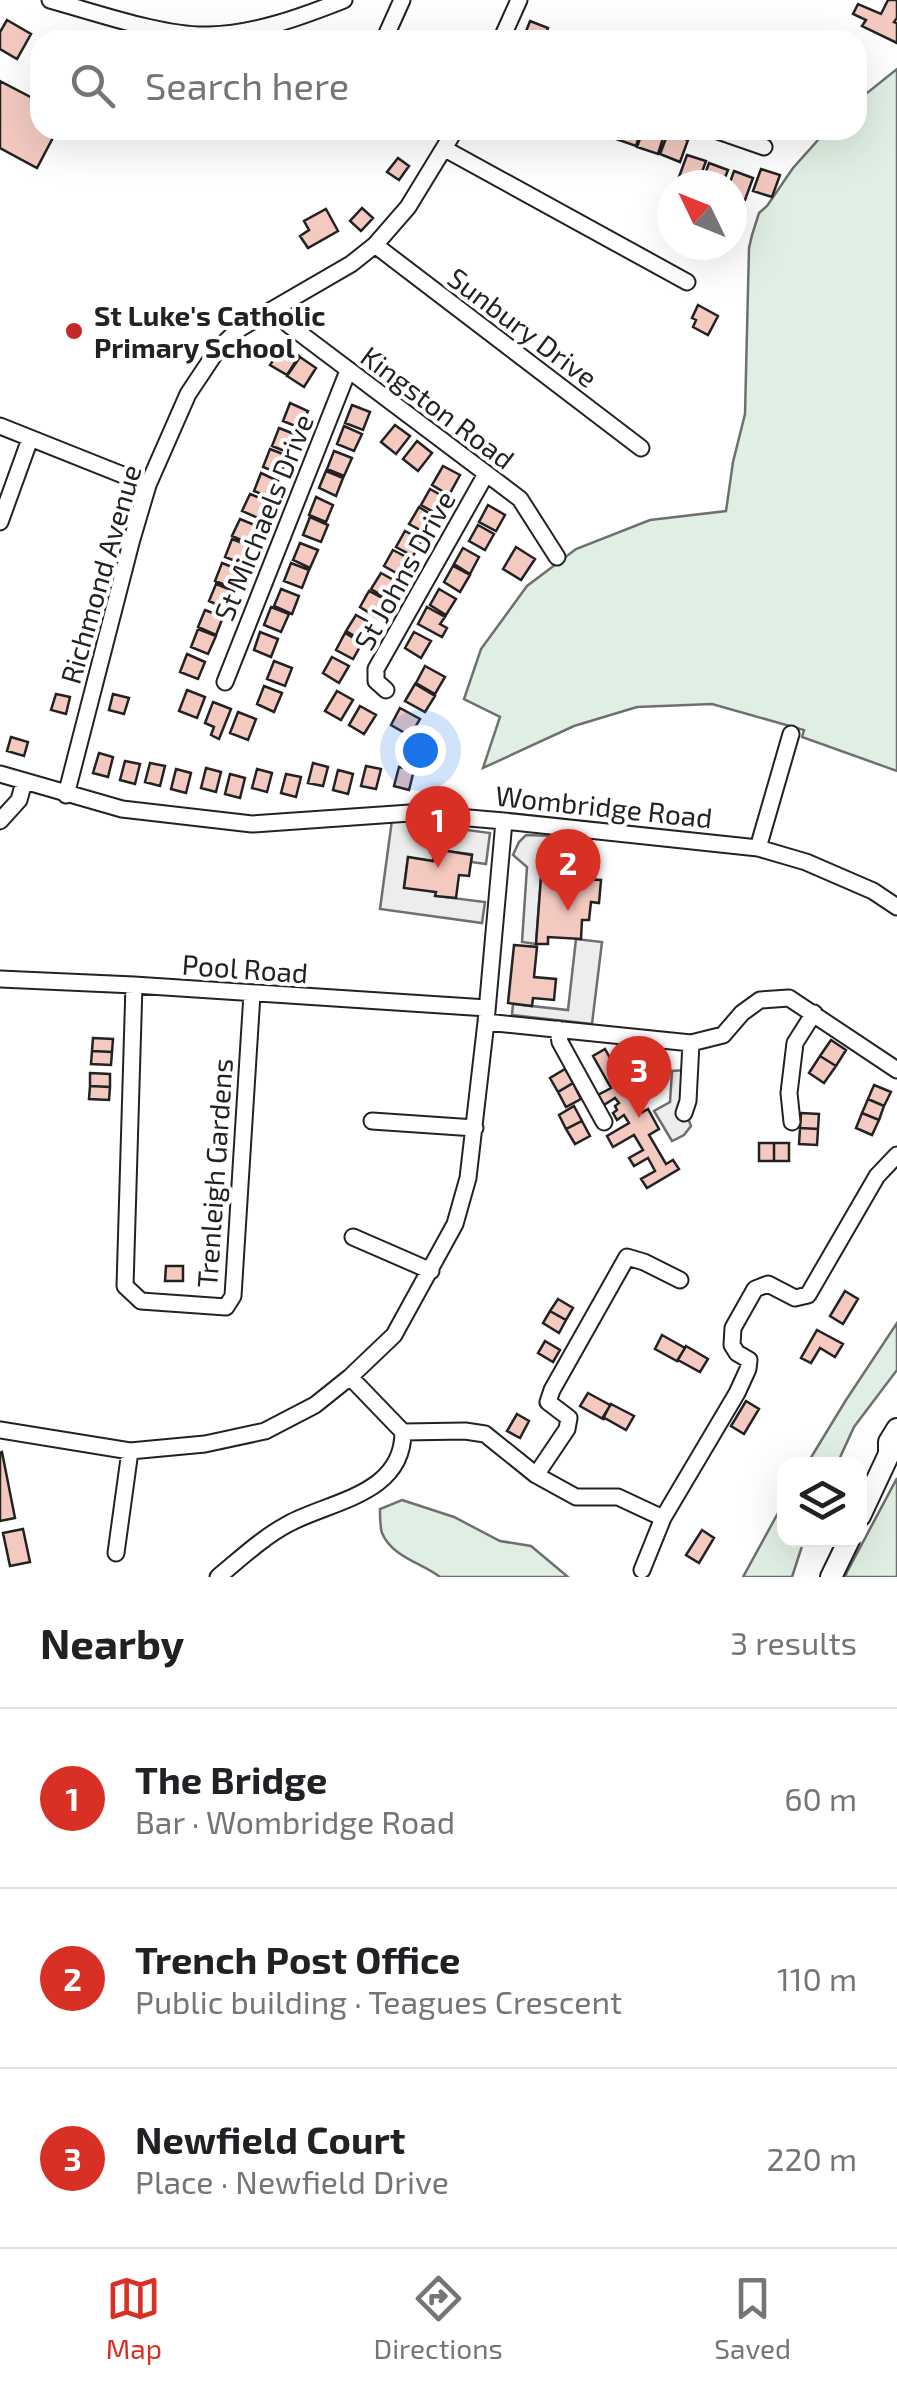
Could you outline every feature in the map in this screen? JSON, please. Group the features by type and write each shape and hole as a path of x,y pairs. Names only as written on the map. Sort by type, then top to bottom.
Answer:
{"main road":[{"path":"867,1502 893,1450 888,1442 897,1429"},
{"path":"831,1577 845,1547"}],"street":[{"path":"50,0 173,30"},
{"path":"249,30 344,0"},
{"path":"388,30 402,0"},
{"path":"506,30 518,3"},
{"name":"Richmond Avenue","path":"66,794 148,485 188,394 218,349 239,329 351,264 375,245 408,206 449,140"},
{"path":"744,140 764,147"},
{"path":"444,149 687,282"},
{"name":"Sunbury Drive","path":"375,245 641,448"},
{"name":"Kingston Road","path":"275,309 289,325 520,499 557,558"},
{"name":"St Michaels Drive","path":"225,682 348,370"},
{"path":"0,426 148,485"},
{"path":"0,522 30,440"},
{"name":"St Johns Drive","path":"386,690 376,681 376,668 486,474"},
{"path":"758,848 790,734"},
{"name":"Wombridge Road","path":"0,774 122,809 252,824 410,813 758,848 806,862 897,907"},
{"path":"0,821 19,800 24,782"},
{"path":"0,1430 130,1451 205,1444 266,1430 314,1406 394,1335 456,1224 468,1178 504,820"},
{"name":"Pool Road","path":"0,979 134,985 487,1015 558,1029 690,1043"},
{"name":"Trenleigh Gardens","path":"134,985 125,1286 141,1300 226,1307 234,1296 252,994"},
{"path":"684,1113 690,1043 723,1035 742,1012 760,1000 789,998 897,1070"},
{"path":"792,1122 789,1093 795,1044 814,1013"},
{"path":"558,1029 560,1042 604,1122"},
{"path":"372,1121 475,1128"},
{"path":"642,1570 662,1518 748,1369 749,1360 732,1345 733,1328 755,1289 768,1284 795,1298 808,1295 878,1176 897,1156"},
{"path":"353,1236 431,1271"},
{"path":"536,1475 567,1429 569,1418 548,1402 552,1390 627,1257 680,1280"},
{"path":"218,1577 291,1522 364,1493 394,1467 403,1452 403,1432 350,1377"},
{"path":"403,1432 485,1434 536,1475 576,1497 618,1497 662,1518"},
{"path":"116,1553 130,1451"}],"green space":[{"path":"897,69 897,771 802,737 804,730 712,704 637,707 574,726 483,768 500,717 464,699 481,649 527,586 576,549 650,520 726,511 745,414 749,248 759,213 818,140 867,140 867,93"},
{"path":"897,1323 897,1370 854,1427 840,1457 811,1457"},
{"path":"897,1478 897,1577 845,1577 860,1547 867,1547 867,1534"},
{"path":"402,1500 454,1517 500,1541 531,1546 568,1577 440,1577 400,1554 382,1533 380,1509"},
{"path":"777,1515 777,1547 802,1547 792,1577 743,1577"}],"shaded area":[{"path":"392,820 490,833 486,864 471,862 472,854 435,850 433,861 408,858 404,887 436,892 436,896 485,902 482,923 380,909"},
{"path":"526,835 578,837 575,879 541,877 536,944 522,942 527,867 513,855"},
{"path":"576,939 602,942 592,1024 512,1015 513,1004 568,1010"},
{"path":"686,1070 685,1110 691,1126 672,1141 654,1111 670,1102 672,1071"}],"building":[{"path":"888,0 897,0 897,43 862,26 866,20 853,14 858,4 881,14"},
{"path":"7,20 30,33 17,59 0,49 0,32"},
{"path":"530,21 548,28 547,30 526,30"},
{"path":"0,81 30,97 30,140 52,140 37,168 0,148"},
{"path":"639,140 662,140 658,154 637,147"},
{"path":"665,140 688,140 680,162 660,154"},
{"path":"687,155 706,161 703,170 682,170"},
{"path":"398,158 409,166 399,180 387,172"},
{"path":"709,163 728,170 706,170"},
{"path":"761,169 780,175 772,197 753,191"},
{"path":"362,208 373,218 361,231 350,221"},
{"path":"326,209 338,231 308,248 300,236 309,230 304,221"},
{"path":"698,305 718,316 708,335 693,327"},
{"path":"283,346 299,356 287,375 270,365"},
{"path":"300,357 316,368 304,387 287,376"},
{"path":"290,403 308,411 300,428 283,421"},
{"path":"352,405 370,412 363,430 345,423"},
{"path":"395,425 410,436 396,454 381,442"},
{"path":"344,426 362,434 354,451 337,444"},
{"path":"279,428 297,435 289,453 272,446"},
{"path":"417,441 432,453 418,471 403,459"},
{"path":"270,449 288,456 281,474 263,467"},
{"path":"334,451 352,458 344,476 327,469"},
{"path":"443,466 460,475 449,495 432,485"},
{"path":"326,471 343,478 336,496 319,488"},
{"path":"261,473 278,481 271,498 254,491"},
{"path":"430,489 446,498 437,514 421,505"},
{"path":"250,494 267,501 260,519 242,511"},
{"path":"316,497 333,505 326,522 309,515"},
{"path":"488,505 505,515 496,531 479,522"},
{"path":"419,507 435,517 426,533 409,524"},
{"path":"310,517 328,525 321,542 303,535"},
{"path":"240,519 257,526 250,544 232,536"},
{"path":"478,525 494,534 485,550 469,541"},
{"path":"405,531 422,540 413,556 396,547"},
{"path":"232,539 250,546 243,564 225,557"},
{"path":"300,543 318,550 310,568 293,560"},
{"path":"516,547 535,559 521,580 503,569"},
{"path":"463,548 479,557 470,574 454,564"},
{"path":"393,550 410,559 400,575 384,566"},
{"path":"222,563 240,570 233,588 215,581"},
{"path":"291,563 309,570 302,588 284,581"},
{"path":"453,566 470,575 460,592 444,582"},
{"path":"381,573 397,582 388,599 371,589"},
{"path":"216,584 234,591 227,609 209,601"},
{"path":"281,589 299,596 292,614 274,606"},
{"path":"439,589 456,599 446,615 430,605"},
{"path":"369,591 386,600 376,617 360,607"},
{"path":"271,607 289,614 281,632 264,625"},
{"path":"427,607 445,617 440,624 447,628 442,637 418,624"},
{"path":"205,610 223,617 216,635 198,627"},
{"path":"356,615 372,624 363,641 346,631"},
{"path":"198,629 216,636 208,654 191,647"},
{"path":"260,632 278,639 271,657 254,650"},
{"path":"414,632 431,641 421,658 405,648"},
{"path":"345,633 362,643 353,659 336,650"},
{"path":"187,654 205,662 198,679 180,672"},
{"path":"332,657 349,666 339,683 323,673"},
{"path":"274,661 292,668 285,686 267,679"},
{"path":"425,666 445,677 435,694 416,683"},
{"path":"415,684 435,696 425,712 405,701"},
{"path":"264,686 282,693 274,712 257,704"},
{"path":"187,690 205,697 197,718 179,711"},
{"path":"337,691 353,700 341,720 325,711"},
{"path":"56,694 70,697 66,714 51,710"},
{"path":"113,694 129,698 124,714 109,710"},
{"path":"213,702 231,709 219,739 211,735 214,727 205,723"},
{"path":"360,706 376,715 364,734 349,725"},
{"path":"400,708 420,719 410,736 391,725"},
{"path":"238,712 256,719 248,740 230,733"},
{"path":"11,737 28,742 24,756 7,751"},
{"path":"99,753 113,757 108,777 93,773"},
{"path":"125,761 140,764 135,784 120,780"},
{"path":"150,763 165,766 160,786 145,782"},
{"path":"313,763 328,767 323,786 308,783"},
{"path":"366,766 381,769 376,789 361,786"},
{"path":"399,767 414,770 409,790 394,786"},
{"path":"206,768 221,772 216,792 201,788"},
{"path":"176,769 191,773 186,793 171,789"},
{"path":"257,769 272,773 267,792 252,788"},
{"path":"338,770 353,774 348,794 333,790"},
{"path":"230,774 245,778 240,798 225,794"},
{"path":"286,774 301,777 296,797 281,793"},
{"path":"435,849 472,855 469,876 459,875 456,898 404,888 408,857 433,861"},
{"path":"541,877 601,880 599,903 591,902 589,920 582,920 581,939 548,937 548,944 536,944"},
{"path":"514,945 537,947 534,977 556,979 554,1000 533,998 532,1006 508,1003"},
{"path":"93,1038 113,1039 112,1052 92,1051"},
{"path":"831,1040 846,1050 836,1066 820,1056"},
{"path":"605,1049 620,1076 632,1069 624,1055 635,1049 642,1062 660,1052 668,1065 627,1089 641,1113 648,1109 659,1129 649,1135 666,1164 673,1160 679,1169 647,1188 641,1179 655,1171 648,1158 634,1166 629,1158 643,1150 634,1135 613,1147 607,1136 629,1123 624,1115 617,1120 613,1113 619,1103 615,1098 604,1105 598,1095 611,1088 593,1056"},
{"path":"92,1051 112,1052 111,1065 91,1064"},
{"path":"820,1056 836,1066 824,1083 809,1073"},
{"path":"565,1069 573,1083 558,1092 550,1078"},
{"path":"90,1073 110,1074 110,1087 90,1086"},
{"path":"573,1083 581,1099 566,1107 558,1092"},
{"path":"874,1085 891,1092 884,1106 868,1099"},
{"path":"90,1086 110,1087 109,1100 89,1099"},
{"path":"868,1099 884,1106 879,1120 862,1113"},
{"path":"574,1106 582,1121 566,1129 559,1115"},
{"path":"801,1113 819,1114 818,1129 800,1128"},
{"path":"862,1113 879,1120 872,1135 856,1128"},
{"path":"582,1121 590,1136 575,1144 566,1129"},
{"path":"800,1128 818,1129 817,1145 799,1144"},
{"path":"759,1143 774,1143 774,1161 759,1161"},
{"path":"774,1143 789,1143 789,1161 774,1161"},
{"path":"166,1266 183,1266 183,1281 165,1281"},
{"path":"845,1291 858,1299 843,1324 830,1316"},
{"path":"558,1299 573,1308 566,1320 550,1311"},
{"path":"550,1311 566,1320 559,1333 543,1323"},
{"path":"817,1330 843,1344 835,1357 820,1348 811,1363 801,1358"},
{"path":"662,1335 685,1348 677,1361 655,1349"},
{"path":"545,1341 560,1350 553,1362 538,1353"},
{"path":"686,1346 708,1359 700,1372 678,1360"},
{"path":"588,1393 610,1405 603,1419 580,1406"},
{"path":"746,1401 759,1409 744,1434 731,1426"},
{"path":"611,1404 634,1416 626,1430 603,1417"},
{"path":"517,1414 529,1421 520,1438 507,1431"},
{"path":"0,1453 15,1518 0,1521"},
{"path":"23,1529 30,1562 10,1566 3,1533"},
{"path":"702,1530 714,1538 699,1563 686,1555"}],"place":[{"name":"St Luke's Catholic Primary School","path":"74,331"},
{"name":"The Bridge","path":"438,868"},
{"name":"Trench Post Office","path":"568,911"},
{"name":"Newfield Court","path":"639,1118"}]}
